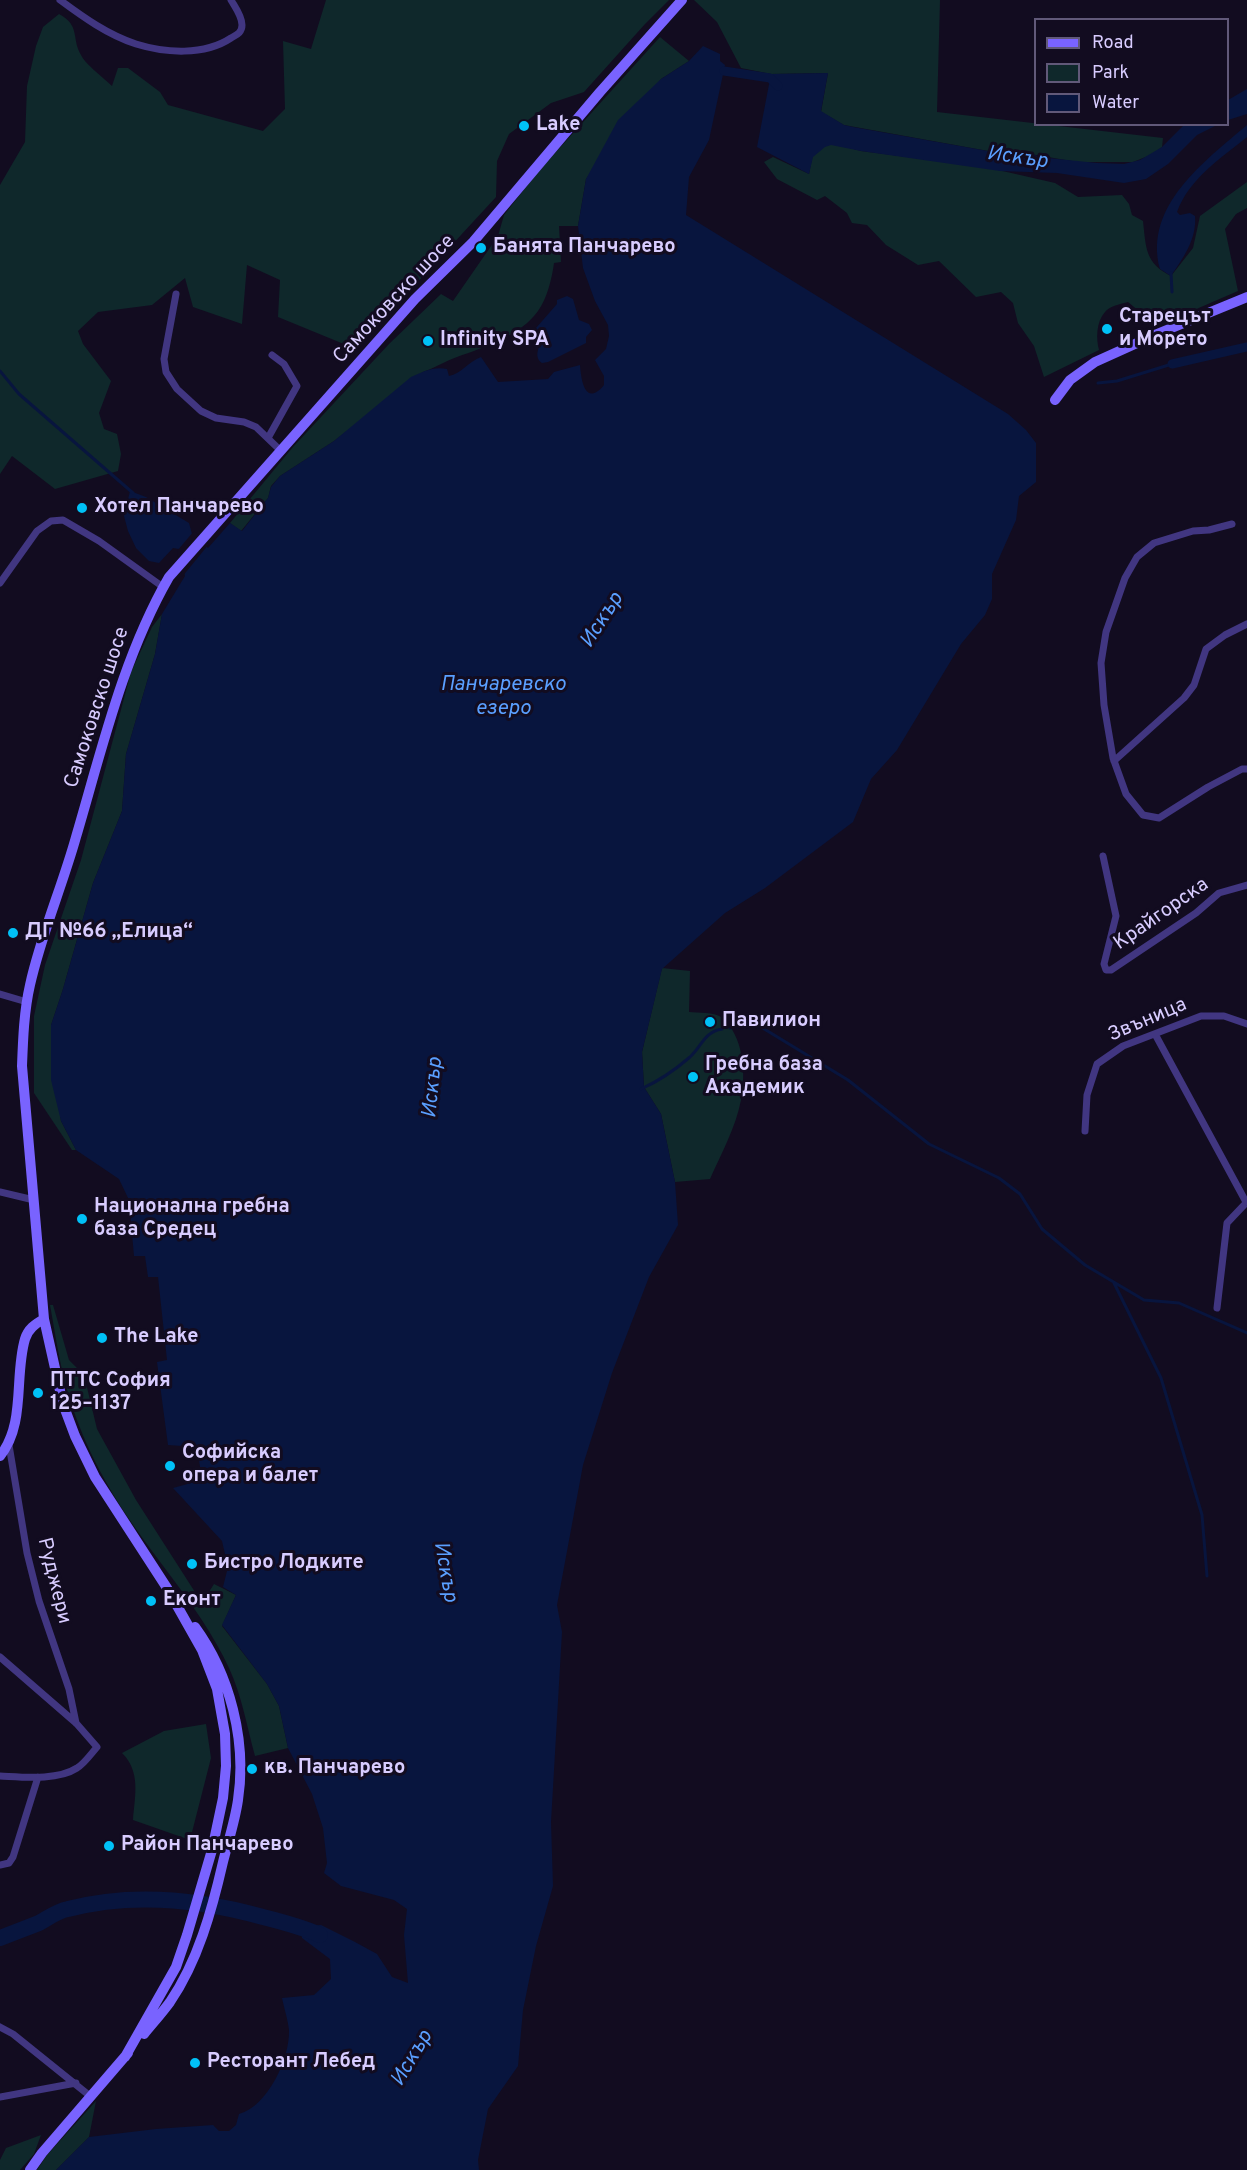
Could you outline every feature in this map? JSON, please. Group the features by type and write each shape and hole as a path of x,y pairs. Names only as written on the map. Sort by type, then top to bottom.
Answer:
{"main road":[{"name":"Самоковско шосе","path":"30,2170 170,2002 189,1969 207,1924 220,1878 238,1800 240,1768 237,1734 225,1683 209,1646 108,1499 75,1436 63,1404 44,1319 22,1066 27,1002 40,948 72,852 128,665 144,624 164,587 202,538 415,299 473,242 600,92 682,0"},
{"path":"1055,400 1070,380 1095,362 1247,297"},
{"path":"0,1456 9,1445 16,1418 25,1338 34,1324 44,1319"},
{"name":"Самоковско шосе","path":"125,2057 176,1967 205,1874 223,1798 226,1766 225,1734 217,1689 202,1650 167,1588"}],"street":[{"path":"60,0 87,20 135,43 190,51 224,43 240,33 241,18 231,0"},
{"path":"176,294 164,359 166,372 177,389 201,411 216,418 244,422 256,427 281,451"},
{"path":"268,438 297,386 284,364 272,355"},
{"path":"0,583 37,531 51,521 63,520 99,541 164,587"},
{"path":"1232,524 1209,530 1192,531 1154,543 1137,557 1125,578 1106,632 1101,663 1104,705 1114,761 1126,794 1143,815 1159,818 1208,787 1242,769 1247,769"},
{"path":"1114,761 1184,698 1194,685 1206,649 1247,624"},
{"name":"Крайгорска","path":"1103,856 1116,916 1104,964 1106,970 1111,970 1196,913 1219,893 1247,885"},
{"path":"0,994 27,1002"},
{"name":"Звъница","path":"1085,1131 1087,1095 1097,1064 1124,1046 1201,1016 1224,1016 1247,1023"},
{"path":"1155,1034 1246,1202 1227,1223 1217,1308"},
{"path":"0,1192 34,1200"},
{"name":"Руджери","path":"9,1445 29,1563 39,1601 69,1689 76,1723"},
{"path":"0,1657 76,1723 97,1747 78,1768 66,1773 38,1777 0,1776"},
{"path":"0,1864 9,1863 13,1857 38,1777"},
{"path":"0,2027 13,2034 90,2096"},
{"path":"0,2097 76,2083"}],"green space":[{"path":"326,0 669,0 584,92 551,103 509,134 497,161 496,197 356,349 278,317 280,280 247,265 242,324 193,307 185,278 152,305 98,312 78,331 83,344 111,381 99,413 104,429 117,434 121,454 118,471 55,489 12,456 0,474 0,185 25,142 27,86 43,27 59,14 66,19 73,28 83,59 112,86 118,68 128,68 160,92 168,105 263,131 285,109 283,41 311,49"},
{"path":"694,0 940,0 937,112 1034,123 1034,126 1059,126 1163,138 1162,147 1153,154 1133,162 1077,162 1013,151 988,151 844,125 821,112 828,73 771,74 741,68 717,22"},
{"path":"660,37 689,61 661,79 586,179 578,226 559,226 561,262 554,263 544,301 538,311 522,327 501,340 423,372 334,441 280,476 271,486 268,498 241,531 230,523 293,447 389,344 441,294 453,301 498,236 504,215 537,173"},
{"path":"818,127 839,145 861,151 985,167 1055,183 1078,197 1122,195 1129,204 1132,215 1143,221 1148,254 1156,266 1171,276 1193,248 1200,216 1247,182 1247,208 1236,214 1225,229 1238,291 1157,326 1128,302 1112,307 1102,316 1098,326 1099,350 1044,377 1034,346 1018,323 1013,303 1001,292 976,297 939,261 918,265 886,245 867,225 852,223 847,213 825,196 817,200 777,179 764,162 773,157 809,174"},
{"path":"162,614 155,654 126,754 122,811 93,883 51,1025 61,1121 76,1150 72,1150 34,1093 34,1016 45,965 81,860 131,672 152,627"},
{"name":"Гребна база Академик","path":"662,968 690,971 689,1012 710,1013 721,1017 735,1034 742,1056 743,1090 739,1110 710,1179 675,1182 661,1114 644,1087 642,1052"},
{"path":"50,1305 53,1305 69,1360 84,1375 97,1429 136,1500 202,1603 214,1584 236,1595 222,1626 267,1684 279,1706 288,1748 255,1756 237,1689 216,1643 186,1597 120,1506 100,1471 83,1435 70,1398 61,1366"},
{"path":"206,1724 211,1758 190,1840 133,1820 134,1776 128,1760 122,1753 164,1731"},
{"path":"96,2101 89,2137 56,2170 37,2170 47,2155"},
{"path":"41,2135 34,2154 20,2170 0,2170 0,2160 6,2148"}],"water":[{"name":"Панчаревско езеро","path":"703,46 720,54 720,61 725,65 709,140 689,177 686,215 1008,414 1026,430 1036,443 1036,482 1019,496 1016,520 992,574 992,599 985,615 961,644 897,750 871,779 853,822 765,888 725,913 662,969 642,1052 644,1087 661,1114 675,1182 678,1225 649,1277 612,1373 583,1465 557,1605 562,1632 551,1822 553,1886 536,1946 523,2010 518,2066 488,2109 478,2160 479,2170 56,2170 89,2137 213,2125 219,2131 229,2131 236,2125 239,2114 250,2109 268,2091 286,2054 289,2030 282,1998 314,1995 331,1979 330,1959 302,1938 302,1927 321,1925 355,1942 377,1954 392,1977 408,1983 404,1935 407,1909 394,1900 341,1886 324,1873 327,1863 323,1828 312,1794 288,1748 279,1706 267,1684 222,1625 236,1595 223,1587 228,1567 222,1541 173,1488 202,1480 197,1447 168,1445 157,1362 167,1360 158,1277 148,1277 145,1256 134,1256 129,1200 119,1179 76,1150 61,1121 51,1080 51,1025 93,883 122,811 126,754 155,654 162,614 185,576 179,549 173,548 159,563 149,561 136,548 124,516 130,491 146,497 189,523 192,534 208,548 230,523 242,531 268,498 271,487 280,476 334,441 411,377 419,373 442,368 447,369 449,376 481,357 498,382 548,379 554,372 580,365 585,389 592,394 598,391 604,385 604,376 595,360 606,349 609,336 608,325 595,301 583,268 578,226 586,179 618,120 661,79 689,61"},
{"name":"Искър","path":"828,73 821,111 844,125 988,151 1013,151 1048,158 1124,164 1140,160 1162,147 1183,126 1215,126 1197,135 1168,164 1146,179 1124,183 1057,173 1000,171 831,145 813,157 809,174 757,147 771,74"},
{"path":"1247,89 1247,114 1229,120 1229,99"},
{"path":"1247,125 1247,137 1207,170 1182,200 1177,212 1180,215 1190,213 1195,216 1194,233 1171,276 1160,269 1157,246 1161,225 1169,205 1181,187 1197,170"},
{"path":"567,296 573,299 579,320 589,324 592,330 586,337 586,343 542,363 537,354 543,336 536,328 557,304 557,300"}],"pier":[{"path":"194,531 209,544 182,577 177,551"}],"waterway":[{"path":"724,71 770,78 778,86"},
{"path":"1171,273 1172,292"},
{"path":"1172,364 1247,347"},
{"path":"1098,383 1117,381 1172,364"},
{"path":"0,371 19,394 133,493"},
{"path":"730,1028 761,1027 848,1080 929,1144 999,1178 1020,1194 1042,1229 1085,1265 1144,1300 1179,1303 1247,1333"},
{"path":"641,1089 673,1071 690,1057 707,1036 722,1029"},
{"path":"1114,1283 1161,1378 1202,1515 1207,1576"},
{"path":"0,1938 39,1923 64,1910 92,1904 141,1899 215,1906 285,1923 320,1935"}],"place":[{"name":"Lake","path":"524,126"},
{"name":"Банята Панчарево","path":"481,248"},
{"name":"Старецът и Морето","path":"1107,329"},
{"name":"Infinity SPA","path":"428,341"},
{"name":"Хотел Панчарево","path":"82,508"},
{"name":"ДГ №66 „Елица“","path":"13,933"},
{"name":"Павилион","path":"710,1022"},
{"name":"Гребна база Академик","path":"693,1077"},
{"name":"Национална гребна база Средец","path":"82,1219"},
{"name":"The Lake","path":"102,1338"},
{"name":"ПТТС София 125–1137","path":"38,1393"},
{"name":"Софийска опера и балет","path":"170,1466"},
{"name":"Бистро Лодките","path":"192,1564"},
{"name":"Еконт","path":"151,1601"},
{"name":"кв. Панчарево","path":"252,1769"},
{"name":"Район Панчарево","path":"109,1846"},
{"name":"Ресторант Лебед","path":"195,2063"}]}
